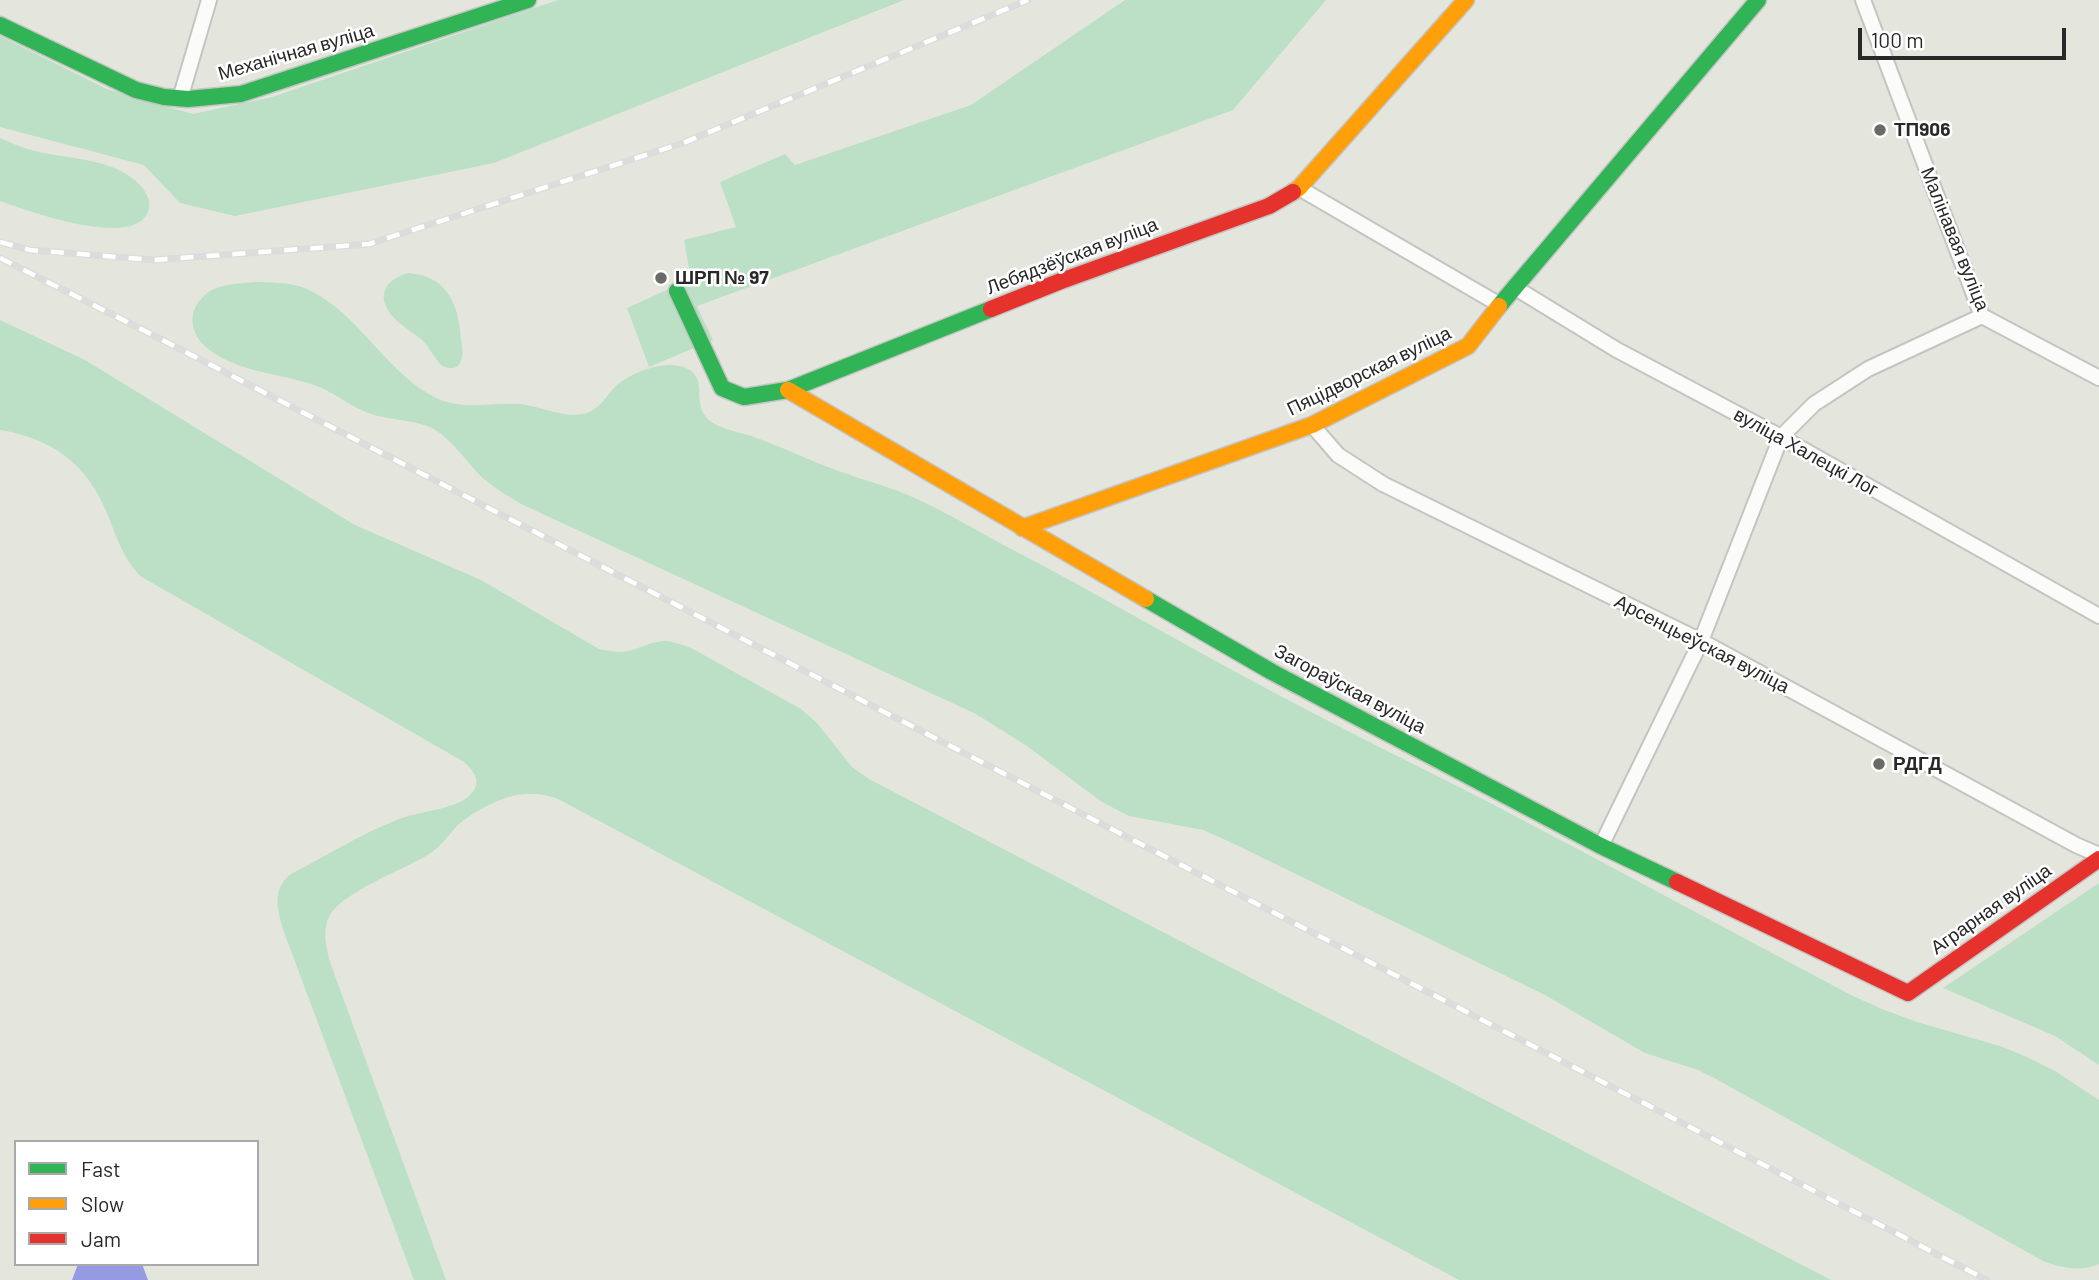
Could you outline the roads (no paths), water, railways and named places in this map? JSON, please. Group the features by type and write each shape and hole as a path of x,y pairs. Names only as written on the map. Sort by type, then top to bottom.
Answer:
{"street":[{"path":"180,99 209,0"},
{"name":"Механічная вуліца","path":"0,25 136,90 159,97 197,100 241,94 528,0"},
{"name":"Лебядзёўская вуліца","path":"677,291 722,388 744,397 788,390 1061,281 1269,206 1299,188 1466,0"},
{"name":"Пяцідворская вуліца","path":"1022,528 1312,425 1468,346 1514,287 1758,0"},
{"name":"Малінавая вуліца","path":"1863,0 1982,316 2099,378"},
{"path":"1299,188 1500,305"},
{"name":"вуліца Халецкі Лог","path":"1514,287 1617,350 1781,437 2099,616"},
{"path":"1601,846 1701,641 1781,437 1814,404 1868,369 1982,316"},
{"name":"Загораўская вуліца","path":"788,390 1272,672 1601,846 1908,993"},
{"name":"Арсенцьеўская вуліца","path":"1312,425 1338,455 1383,484 1701,641 2099,857"},
{"name":"Аграрная вуліца","path":"1908,993 2099,857"}],"water":[{"path":"77,1266 143,1266 148,1280 72,1280"}],"railway":[{"path":"0,242 30,250 154,260 369,244 683,143 1028,0"},
{"path":"0,258 1987,1280"}],"place":[{"name":"ТП906","path":"1880,130"},
{"name":"ШРП № 97","path":"661,278"},
{"name":"РДГД","path":"1879,764"}]}
